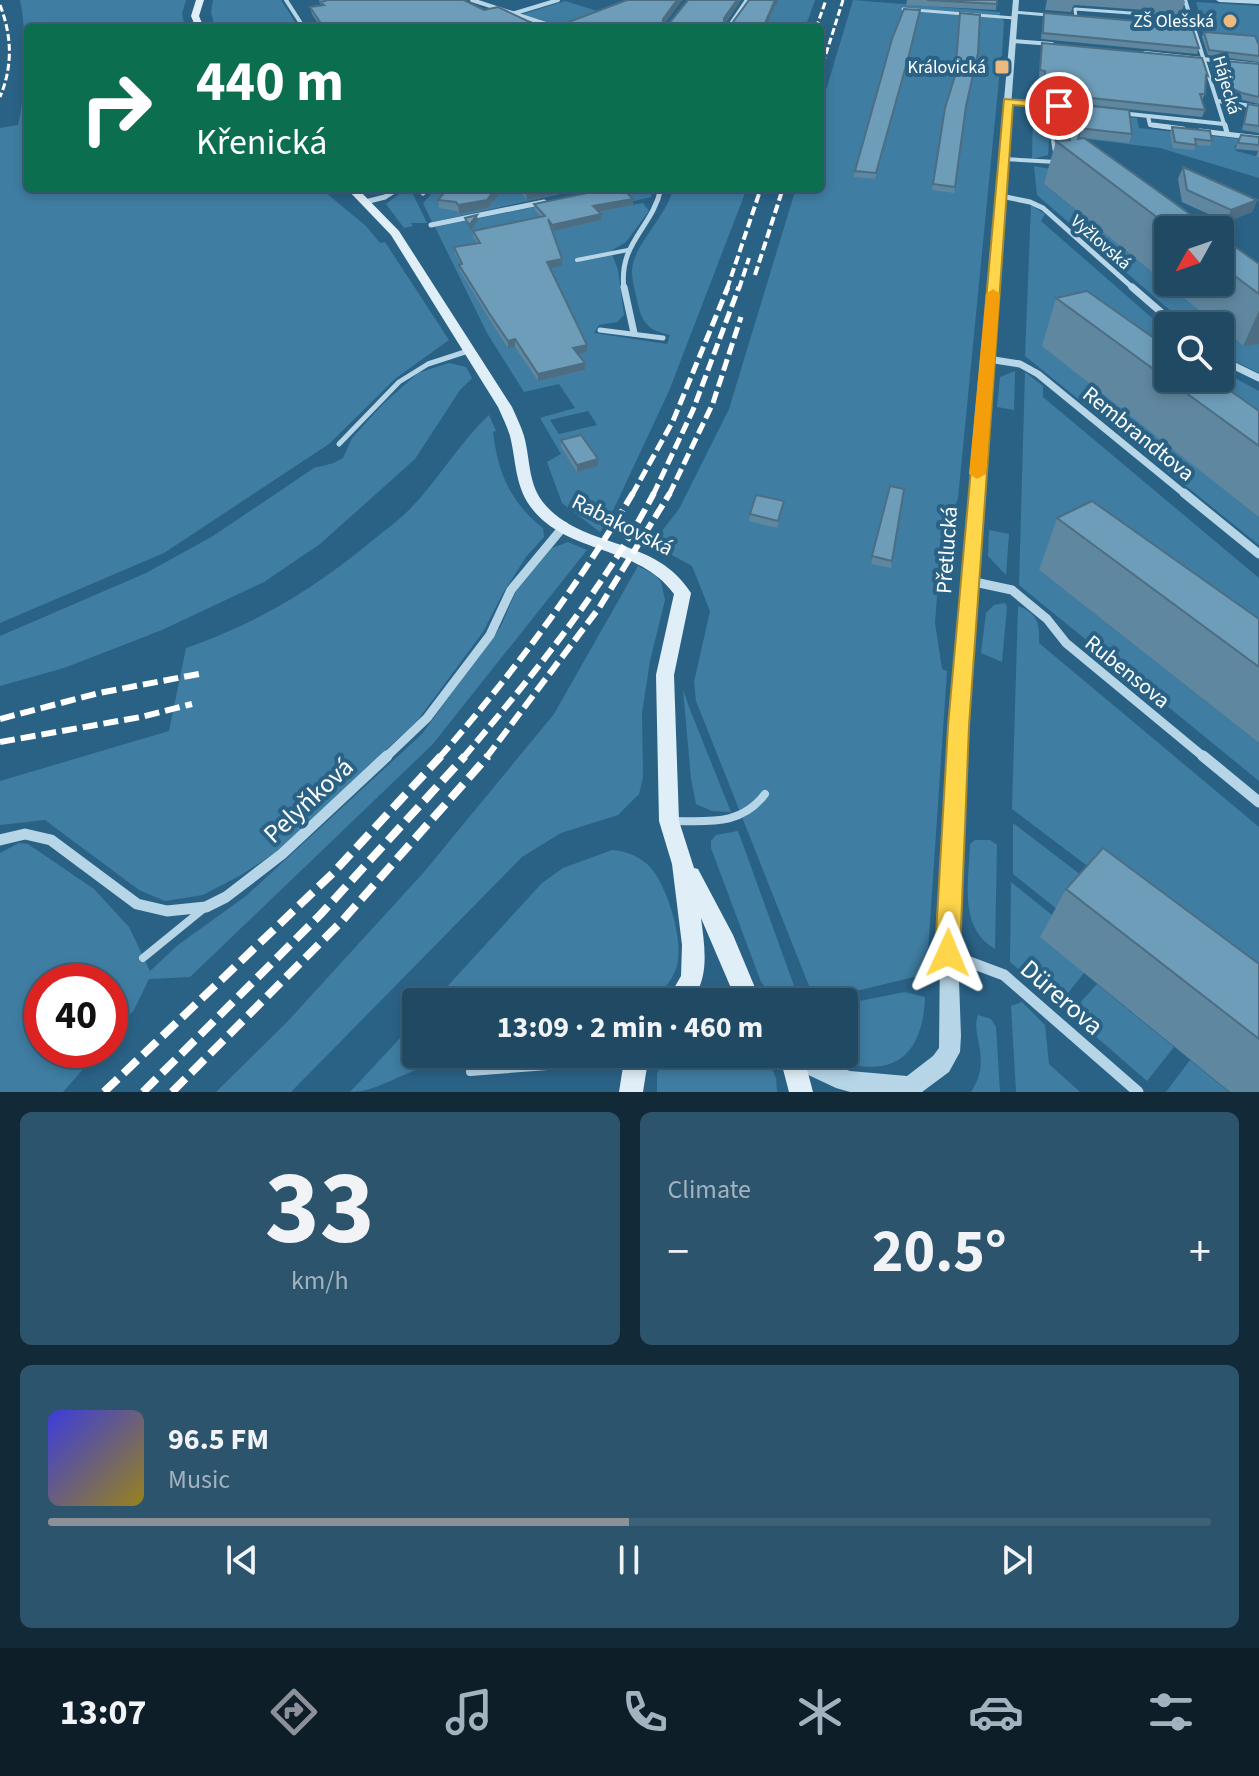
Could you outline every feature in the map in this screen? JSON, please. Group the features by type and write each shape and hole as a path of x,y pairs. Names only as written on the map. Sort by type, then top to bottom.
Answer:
{"main road":[{"path":"198,24 195,16 200,0"},
{"name":"Rabakovská","path":"355,192 395,233 505,407 516,434 526,482 537,504 564,526 593,542 643,558 674,579 683,593 665,675 669,821 683,864 692,920 692,978 686,988"},
{"name":"Rabakovská","path":"683,864 725,943 743,988"},
{"path":"631,1092 635,1068"},
{"path":"795,1068 801,1092"}],"street":[{"path":"286,0 301,24"},
{"path":"472,0 545,24"},
{"path":"511,14 558,0"},
{"path":"731,24 747,0"},
{"name":"Hájecká","path":"1185,0 1227,133"},
{"path":"1219,0 1259,2"},
{"name":"Přetlucká","path":"816,1068 849,1082 907,1090 937,1068 949,1052 950,850 1015,10"},
{"path":"1013,41 1060,45"},
{"path":"1137,52 1259,65"},
{"path":"1008,101 1059,106"},
{"path":"1217,101 1259,107"},
{"path":"1118,113 1224,124"},
{"path":"1148,116 1150,125 1259,138"},
{"path":"365,202 393,192"},
{"path":"634,333 623,269 628,250 660,202 661,192"},
{"name":"Vyžlovská","path":"1001,196 1027,200 1044,207 1053,219 1161,312"},
{"path":"431,225 553,200"},
{"name":"Rembrandtova","path":"988,359 1020,364 1035,371 1259,554"},
{"path":"1234,366 1259,378"},
{"name":"Pelyňková","path":"0,840 25,834 51,840 137,904 167,911 206,907 259,874 416,730 490,635 511,590 564,526"},
{"name":"Rubensova","path":"970,581 1012,590 1047,619 1066,643 1259,802"},
{"name":"Dürerova","path":"948,953 1004,975 1138,1092"}],"lane":[{"path":"903,9 1015,10 1060,16"},
{"path":"1076,18 1075,9 1144,14 1146,24 1132,23"},
{"path":"1004,159 1059,162 1054,154 1053,141"},
{"path":"577,260 628,250"},
{"path":"600,330 663,338"},
{"path":"339,444 399,382 428,364 471,350"},
{"path":"669,821 739,820 756,810 765,794"},
{"path":"143,958 206,907"},
{"path":"470,1072 522,1068"}],"shaded area":[{"path":"20,0 186,0 182,14 184,24 24,24 24,34"},
{"path":"213,0 281,0 296,24 214,24 211,12"},
{"path":"623,0 660,0 650,22 667,23 553,24 520,15 565,1 607,14 628,1"},
{"path":"751,0 755,0 753,5 773,8 778,1 767,0 815,0 806,24 736,24"},
{"path":"853,0 1000,12 1000,18 1004,21 1002,56 997,59 996,67 1000,69 958,498 941,542 935,623 942,669 947,671 926,981 914,977 858,991 858,988 810,988 696,701 694,682 710,611 692,566 652,544 679,509 729,409 795,192 824,192 824,97"},
{"name":"ZŠ Olešská","path":"1196,2 1259,6 1259,62 1212,56"},
{"path":"24,80 24,192 325,192 366,226 380,243 385,242 449,340 396,378 329,444 164,553 0,623 0,128 18,125"},
{"path":"1033,107 1137,118 1139,128 1259,141 1239,142 1234,147 1236,151 1259,157 1259,178 1160,148 1087,139 1086,159 1077,143 1049,140 1048,155 1032,159"},
{"path":"1034,166 1061,171 1045,185 1154,274 1154,296 1181,296 1201,312 1172,312 1037,195"},
{"path":"402,192 412,192 427,223 411,223 413,226 404,228 386,204"},
{"path":"433,192 569,192 432,222 423,203"},
{"path":"609,192 650,192 652,197 629,202 631,205 643,203 649,211 626,242 611,251 618,270 624,315 617,322 599,325 594,333 667,344 670,335 648,326 640,311 632,272 638,251 672,192 745,192 669,391 600,532 562,503 547,462 561,454 540,418 575,408 559,384 524,392 487,333 435,227","holes":["492,323 554,338 509,348","588,411 597,425 559,434 550,420"]},
{"path":"1031,205 1045,214 1041,221 1154,320 1154,392 1234,392 1234,378 1259,391 1259,545 1025,356"},
{"path":"1234,339 1243,346 1259,344 1259,373 1234,361"},
{"path":"449,363 466,367 472,378 460,390 415,459 320,544 264,582 162,630 64,668 0,686 0,636 146,573 213,536 314,468 343,458 352,438 383,404 418,373"},
{"path":"1015,371 1014,410 997,407 1000,377"},
{"path":"1025,372 1043,386 1043,397 1259,578 1259,694 1039,570 1259,743 1259,781 1019,585"},
{"path":"489,415 496,431 493,432 495,447 502,474 522,508 543,528 544,537 526,557 483,632 417,721 276,852 203,895 165,901 139,890 45,820 0,825 0,781 169,731 186,648 259,617 303,592 345,562 410,509"},
{"path":"989,530 1009,534 1006,575 988,556"},
{"path":"568,542 587,550 432,745 190,977 149,979 128,1017 128,964 24,964 24,1068 84,1068 63,1092 0,1092 0,853 19,843 28,844 94,889 129,927 150,971 178,945 246,896 422,734 501,626 516,591 552,548"},
{"path":"638,566 661,582 665,600 650,661 642,713 643,777 639,794 618,815 561,833 522,857 291,1092 216,1092 288,1021 424,872 554,714"},
{"path":"1005,603 1002,662 981,653 986,613 994,605"},
{"path":"1018,606 1036,620 1039,643 1259,827 1259,996 1012,809"},
{"path":"683,689 731,812 712,811 696,804"},
{"path":"1013,823 1132,914 1062,913 1013,874"},
{"path":"738,831 795,988 766,988 761,982 711,848 711,841 716,835"},
{"path":"975,840 990,840 997,845 995,949 975,929 968,902 970,844"},
{"path":"612,850 633,855 651,868 669,902 677,931 678,958 668,984 664,988 446,988 542,883 563,868"},
{"path":"1011,882 1057,919 1084,973 1059,1004 1010,962"},
{"path":"1097,984 1174,1047 1147,1081 1070,1014"},
{"path":"905,992 925,997 918,1034 902,1058 874,1067 858,1065 858,1001"},
{"path":"1022,1002 1045,1025 1049,1064 1080,1092 1016,1092 1011,1006"},
{"path":"978,1015 991,1019 996,1027 1000,1092 971,1092 981,1058 976,1023"},
{"path":"402,1036 402,1068 425,1068 370,1089 350,1092"},
{"path":"1190,1060 1229,1092 1166,1092"},
{"path":"659,1068 771,1068 777,1092 657,1092"}],"building":[{"path":"464,0 484,10 498,7 534,24 321,24 310,7 324,5 320,2"},
{"path":"627,0 677,0 663,19 663,24 564,24"},
{"path":"688,0 737,0 724,18 724,24 669,24"},
{"path":"749,0 775,0 765,24 731,24"},
{"path":"927,0 997,0 997,4"},
{"path":"904,9 920,10 876,173 855,171 892,39"},
{"path":"960,13 980,15 978,53 966,106 955,187 933,184 945,108 955,76"},
{"path":"1044,13 1183,25 1184,29 1193,30 1199,48 1043,33"},
{"path":"1204,32 1255,36 1259,56 1209,50"},
{"path":"1042,43 1202,58 1208,76 1205,94 1200,94 1205,110 1044,93 1045,71 1040,70"},
{"path":"1213,60 1259,64 1259,97 1220,83"},
{"path":"1045,101 1129,110 1132,134 1070,127 1066,140 1061,141 1061,113 1045,112"},
{"path":"1248,104 1259,106 1259,126 1244,124"},
{"path":"1070,127 1081,128 1078,139 1084,138 1193,216 1155,216 1056,141 1070,140"},
{"path":"1172,127 1210,131 1212,141 1195,139 1196,145 1175,142"},
{"path":"1241,135 1259,137 1259,145 1238,143"},
{"path":"1183,167 1257,200 1231,210 1187,190"},
{"path":"445,192 493,192 487,200 458,205 456,202 438,200"},
{"path":"592,192 626,192 633,199 593,206 601,214 552,225 548,219 562,259 547,262 587,345 573,348 585,363 538,374 515,339 508,341 489,313 459,265 462,264 454,247 480,243 473,231 545,216 534,204"},
{"path":"477,215 469,225 465,218"},
{"path":"1234,246 1259,264 1259,294 1234,275"},
{"path":"1087,291 1154,338 1154,369 1056,298"},
{"path":"1185,392 1232,392 1259,411 1259,446"},
{"path":"581,435 598,459 577,465 561,440"},
{"path":"890,486 904,489 892,561 872,556"},
{"path":"756,495 784,501 778,521 750,514"},
{"path":"1092,501 1259,619 1259,667 1057,518"},
{"path":"1103,848 1259,964 1259,1039 1066,889"}],"railway":[{"path":"817,24 826,0"},
{"path":"824,60 843,0"},
{"path":"0,5 7,28 9,51 7,74 0,97"},
{"path":"727,289 760,192"},
{"path":"755,275 782,192"},
{"path":"739,289 749,258"},
{"path":"632,495 673,421 728,287"},
{"path":"654,494 693,410 739,287"},
{"path":"670,493 713,403 741,317"},
{"path":"439,758 542,630 633,493"},
{"path":"486,758 599,608 670,493"},
{"path":"463,758 590,598 654,494"},
{"path":"0,719 99,693 204,673"},
{"path":"0,742 141,717 192,704"},
{"path":"104,1092 334,872 441,756"},
{"path":"143,1092 320,915 465,756"},
{"path":"172,1092 343,920 488,756"}],"slow traffic":[{"path":"977,474 993,294"}],"place":[{"name":"ZŠ Olešská","path":"1230,21"},
{"name":"Královická","path":"1002,67"}],"route":[{"path":"948,953 950,850 973,522 1008,101 1059,106"}]}
